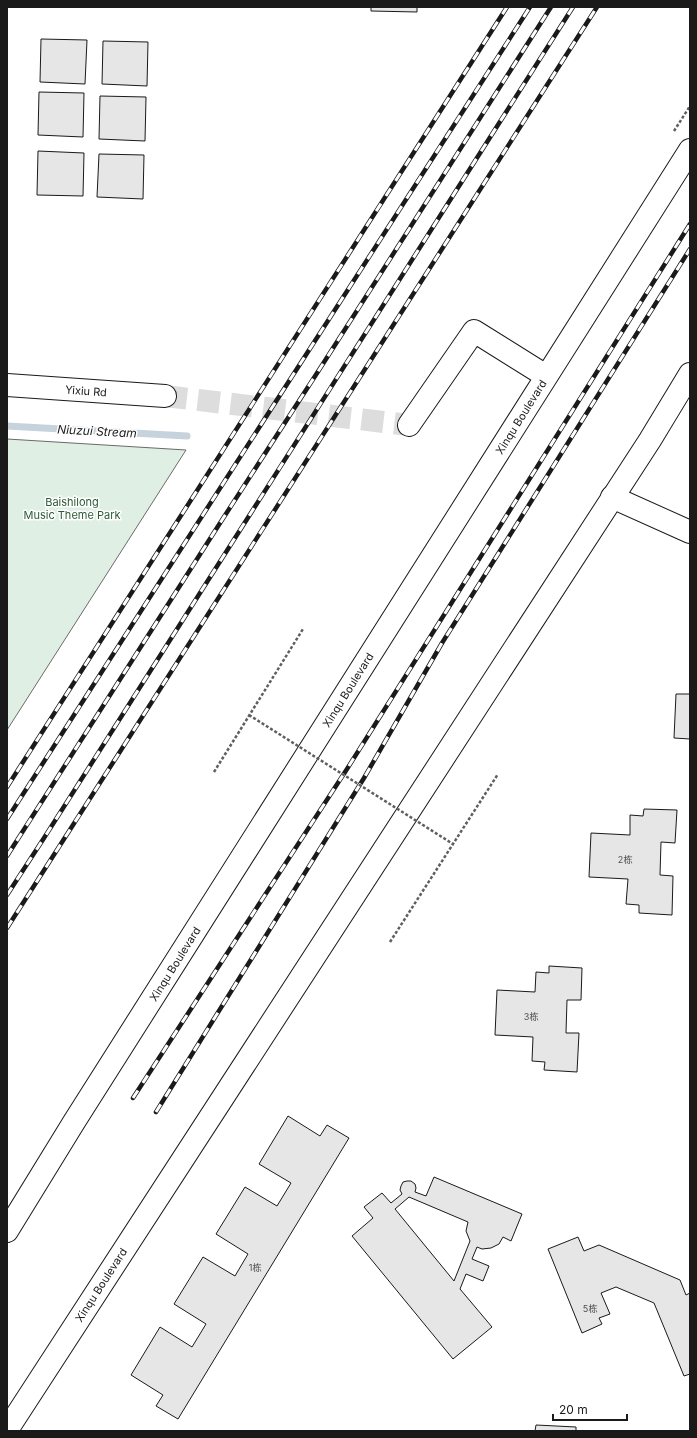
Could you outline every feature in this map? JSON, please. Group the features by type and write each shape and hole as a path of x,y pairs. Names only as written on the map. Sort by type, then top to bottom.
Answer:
{"main road":[{"name":"Xinqu Boulevard","path":"7,1231 74,1122 690,150"},
{"path":"409,425 474,331 546,376"},
{"name":"Xinqu Boulevard","path":"7,1430 612,497 690,374"},
{"name":"Yixiu Rd","path":"7,385 165,396"},
{"path":"612,497 690,532"},
{"path":"25,1431 35,1387"}],"path":[{"path":"214,772 303,629"},
{"path":"249,715 453,844"},
{"path":"390,942 498,774"}],"green space":[{"name":"Baishilong Music Theme Park","path":"7,439 186,450 7,730"}],"building":[{"path":"371,7 417,7 417,12 371,11"},
{"path":"41,39 87,40 85,84 40,82"},
{"path":"103,41 148,42 147,86 102,84"},
{"path":"39,92 84,93 83,137 38,135"},
{"path":"100,96 146,97 145,141 99,139"},
{"path":"38,151 84,153 83,196 37,195"},
{"path":"99,154 144,155 143,199 97,197"},
{"path":"676,694 690,694 690,739 674,738"},
{"path":"644,809 677,810 675,843 661,842 660,875 673,876 672,915 639,913 639,905 626,904 628,879 589,877 591,833 630,835 630,815 643,816"},
{"path":"549,966 582,968 581,1000 567,1000 566,1033 579,1033 577,1072 544,1070 545,1062 532,1061 533,1037 495,1035 497,990 535,992 536,972 549,973"},
{"path":"288,1116 320,1136 327,1125 349,1138 178,1419 156,1406 163,1395 131,1375 160,1327 192,1347 206,1324 174,1304 203,1257 235,1276 248,1254 216,1234 245,1187 277,1206 291,1183 259,1164"},
{"path":"434,1177 522,1214 511,1241 503,1237 499,1244 491,1248 482,1249 477,1247 472,1259 489,1266 483,1281 466,1274 460,1289 492,1327 453,1359 352,1236 373,1218 364,1207 382,1193 391,1203 402,1194 400,1190 403,1182 411,1181 415,1184 415,1192 426,1196","holes":["409,1197 468,1222 466,1231 470,1241 454,1281 395,1209"]},
{"path":"578,1237 584,1251 599,1245 680,1280 686,1295 690,1293 690,1374 684,1376 654,1303 616,1287 601,1293 610,1314 599,1318 602,1324 582,1333 548,1249"},
{"path":"536,1425 576,1427 576,1431 535,1431"}],"waterway":[{"name":"Niuzui Stream","path":"7,426 187,436"}],"tunnel":[{"path":"165,396 409,425"}],"railway":[{"path":"7,787 507,7"},
{"path":"7,819 530,7"},
{"path":"7,856 551,7"},
{"path":"7,895 573,7"},
{"path":"7,928 597,7"},
{"path":"133,1098 347,769 690,224"},
{"path":"156,1112 364,778 442,643 690,249"}]}
